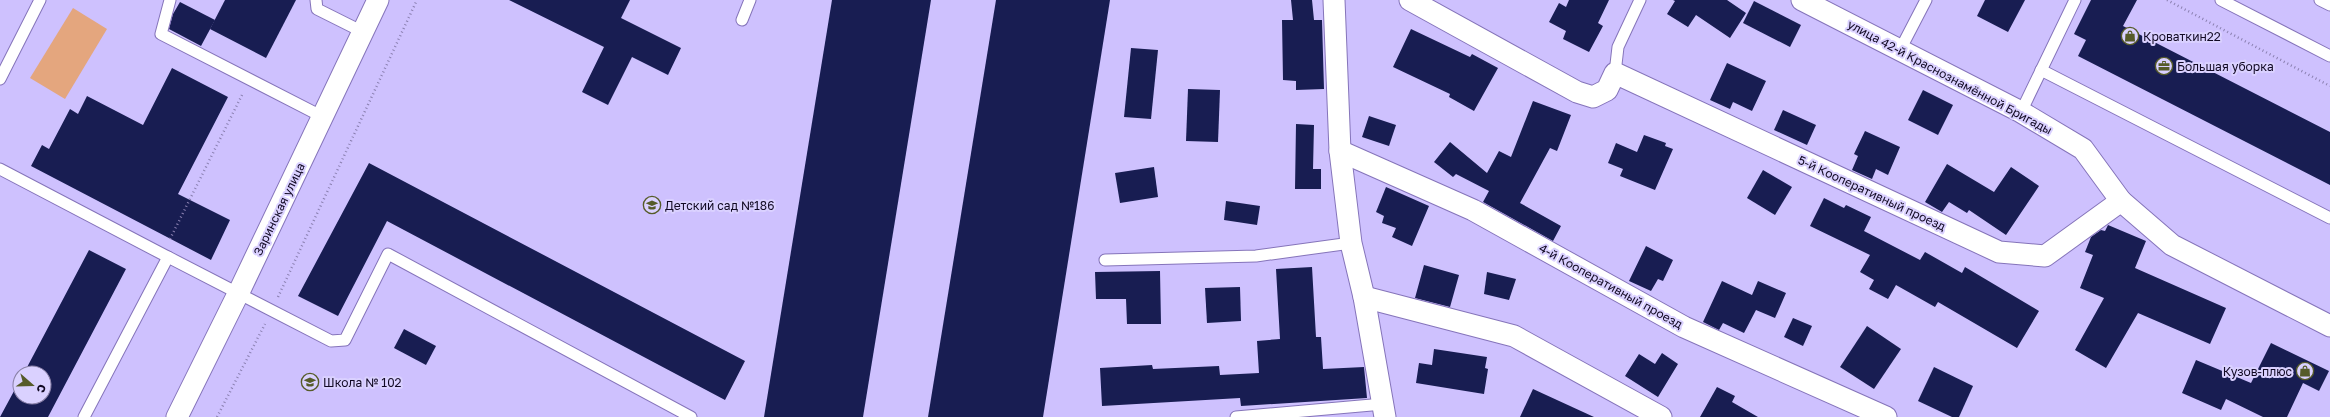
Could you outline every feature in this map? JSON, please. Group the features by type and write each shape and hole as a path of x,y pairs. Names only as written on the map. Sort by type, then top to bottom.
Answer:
{"street":[{"name":"Заринская улица","path":"177,417 238,294 378,0"},
{"path":"1334,0 1340,151 1351,243 1364,296 1384,411"},
{"path":"1410,0 1577,92 1593,97 1607,90 1615,74"},
{"name":"улица 42-й Краснознамённой Бригады","path":"1802,0 2021,112 2082,149 2121,201"},
{"name":"5-й Кооперативный проезд","path":"1615,74 1999,252 2045,256 2121,201"},
{"name":"4-й Кооперативный проезд","path":"1340,151 1473,210 1684,326 1886,417"},
{"path":"2121,201 2172,245 2330,326"},
{"path":"1364,296 1514,336 1661,417"}],"lane":[{"path":"0,79 40,0"},
{"path":"170,0 161,34 323,117"},
{"path":"316,0 317,10 363,32"},
{"path":"742,20 750,0"},
{"path":"1615,74 1618,47 1640,0"},
{"path":"1900,50 1926,0"},
{"path":"2021,112 2075,0"},
{"path":"2221,0 2330,56"},
{"path":"2320,0 2330,5"},
{"path":"2041,70 2330,218"},
{"path":"0,169 271,312 331,341 345,340 388,254 691,417"},
{"path":"1105,260 1256,256 1351,243"},
{"path":"84,417 168,257"},
{"path":"1236,417 1384,411"}],"path":[{"path":"217,417 271,312 417,0"},
{"path":"2167,0 2330,86"},
{"path":"168,257 170,236 250,80"}],"shaded area":[{"path":"73,8 107,29 65,99 30,78"}],"building":[{"path":"225,0 296,0 266,58 210,29"},
{"path":"509,0 630,0 621,18 681,48 668,75 632,57 608,105 582,92 604,47"},
{"path":"832,0 931,0 863,417 764,417"},
{"path":"996,0 1110,0 1043,417 928,417"},
{"path":"1291,0 1312,0 1314,20 1322,20 1324,89 1296,90 1296,81 1283,80 1282,20 1293,20"},
{"path":"1569,0 1609,0 1598,23 1603,26 1589,52 1563,39 1566,31 1549,22 1559,3 1566,7"},
{"path":"1673,0 1727,0 1746,13 1730,38 1696,15 1688,27 1667,14 1675,1"},
{"path":"1985,0 2025,0 2008,32 1977,16"},
{"path":"2091,0 2137,0 2123,26 2330,132 2330,185 2078,56 2086,40 2074,34"},
{"path":"1754,1 1801,25 1790,47 1743,23"},
{"path":"180,2 215,20 201,46 169,29 173,14"},
{"path":"1411,29 1470,57 1472,54 1498,68 1474,111 1449,97 1450,94 1393,67"},
{"path":"1131,48 1158,50 1151,119 1124,117"},
{"path":"1727,63 1766,81 1752,111 1733,102 1730,109 1710,100"},
{"path":"172,68 228,97 178,194 230,220 211,260 31,166 42,145 49,149 70,109 78,114 87,96 143,125"},
{"path":"1188,89 1220,90 1218,142 1186,141"},
{"path":"1923,90 1953,105 1938,135 1908,120"},
{"path":"1533,101 1571,115 1557,151 1550,148 1520,203 1561,226 1553,241 1483,202 1489,191 1456,174 1453,177 1434,162 1450,142 1487,173 1499,151 1511,157"},
{"path":"1783,110 1816,125 1807,145 1774,130"},
{"path":"1369,116 1396,125 1389,146 1362,137"},
{"path":"1296,124 1314,125 1313,169 1321,169 1321,189 1295,189"},
{"path":"1865,131 1900,147 1888,175 1876,169 1872,179 1852,170 1858,156 1854,154"},
{"path":"1644,135 1666,143 1665,146 1673,149 1655,190 1620,176 1623,169 1608,163 1616,143 1637,152"},
{"path":"369,163 745,361 725,400 387,221 338,316 298,296"},
{"path":"1947,164 1994,192 2011,167 2039,186 2006,235 1969,210 1967,213 1949,202 1942,212 1925,202"},
{"path":"1154,167 1158,197 1120,203 1115,173"},
{"path":"1763,170 1792,187 1775,215 1747,198"},
{"path":"1386,187 1429,206 1412,246 1392,237 1396,228 1382,223 1384,216 1376,212"},
{"path":"1824,198 1844,208 1846,205 1871,217 1864,231 1920,260 1925,252 1962,273 1965,267 2039,311 2017,348 1938,302 1935,307 1896,285 1888,299 1869,289 1874,280 1860,272 1870,255 1810,226"},
{"path":"1226,201 1260,206 1257,225 1224,220"},
{"path":"2108,225 2146,241 2135,268 2226,308 2210,344 2138,313 2106,368 2075,350 2104,298 2080,288 2093,255 2085,252 2091,237 2101,230 2105,231"},
{"path":"1646,246 1673,260 1663,281 1658,279 1651,291 1629,281"},
{"path":"89,250 126,269 48,417 0,417 12,395 12,405 52,405 52,365 28,365"},
{"path":"1424,265 1459,275 1450,307 1415,298"},
{"path":"1312,267 1316,337 1321,337 1323,369 1364,367 1367,398 1241,406 1240,398 1102,406 1100,368 1152,365 1153,369 1219,366 1220,375 1259,373 1257,341 1280,339 1276,269"},
{"path":"1160,271 1161,324 1127,324 1126,299 1096,299 1095,272"},
{"path":"1487,272 1516,279 1509,300 1484,294"},
{"path":"1722,281 1752,295 1758,281 1786,293 1775,318 1756,310 1744,333 1723,323 1719,330 1703,322"},
{"path":"1240,287 1241,321 1207,323 1205,288"},
{"path":"1793,318 1812,326 1803,346 1784,337"},
{"path":"1867,326 1901,349 1874,389 1840,367"},
{"path":"404,329 436,346 426,365 394,348"},
{"path":"2271,343 2329,371 2319,391 2303,383 2287,417 2263,417 2226,399 2221,410 2182,393 2196,360 2251,383"},
{"path":"1434,349 1487,357 1485,368 1488,369 1484,394 1416,383 1419,363 1432,365"},
{"path":"1662,353 1678,364 1658,397 1625,376 1639,354 1655,364"},
{"path":"1934,367 1973,386 1959,417 1952,417 1918,401"},
{"path":"1717,387 1735,396 1732,402 1758,417 1700,417"},
{"path":"1533,389 1594,417 1520,417"}],"place":[{"name":"Кроваткин22","path":"2130,36"},
{"name":"Большая уборка","path":"2164,66"},
{"name":"Детский сад №186","path":"652,205"},
{"name":"Кузов-плюс","path":"2305,371"},
{"name":"Школа № 102","path":"310,382"}]}
